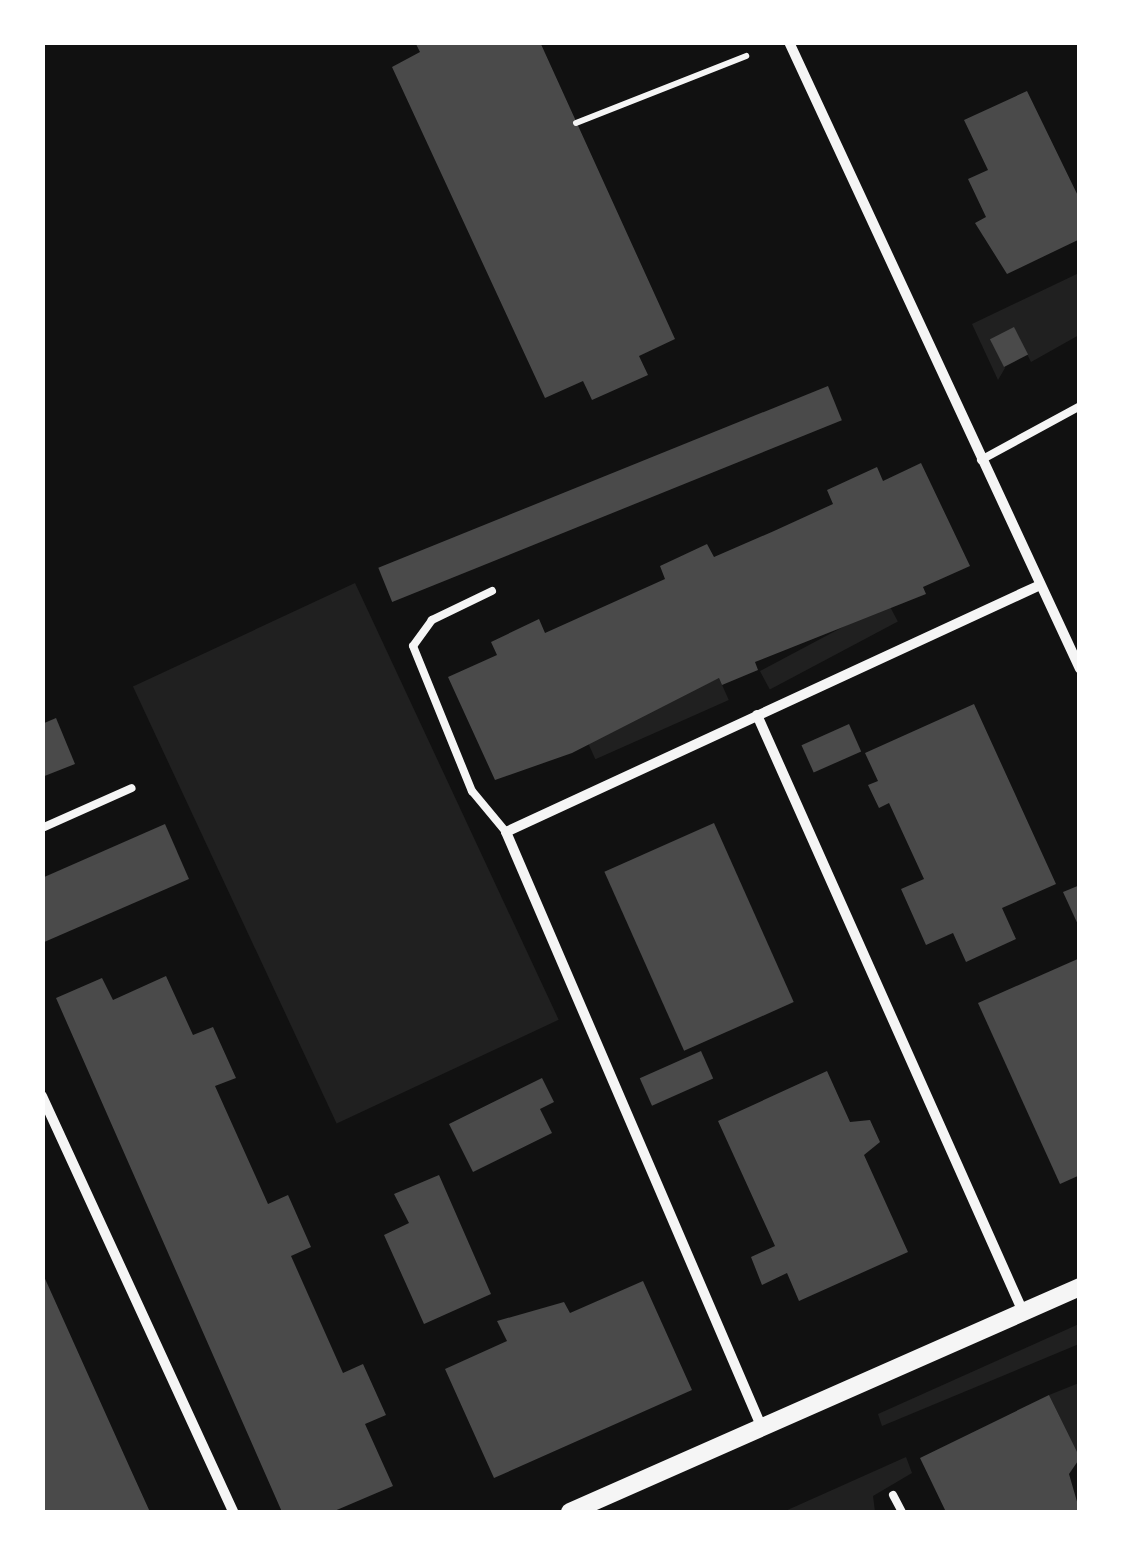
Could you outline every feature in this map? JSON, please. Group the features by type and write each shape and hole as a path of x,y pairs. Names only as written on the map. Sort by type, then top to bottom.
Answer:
{"street":[{"path":"789,42 1080,669"},
{"path":"762,1428 506,832 1040,585"},
{"path":"758,715 1023,1312"},
{"path":"42,1096 233,1512"},
{"path":"570,1512 1080,1287"}],"lane":[{"path":"982,460 1080,406"},
{"path":"492,591 432,620 414,646 472,790 506,832"},
{"path":"42,828 132,788"},
{"path":"893,1495 902,1512"}],"path":[{"path":"576,123 746,56"}],"shaded area":[{"path":"1079,273 1079,335 1031,362 1014,328 991,339 1005,368 998,380 972,324"},
{"path":"355,583 559,1020 337,1123 133,687"},
{"path":"888,603 898,622 770,690 760,671"},
{"path":"719,678 729,700 595,759 586,737"},
{"path":"1079,1324 1079,1344 882,1426 878,1414"},
{"path":"1079,1383 1079,1458 1049,1395"},
{"path":"906,1457 912,1473 873,1496 875,1512 783,1512"}],"building":[{"path":"415,42 540,42 675,339 639,356 648,375 592,400 583,381 545,398 392,67 420,52"},
{"path":"1027,91 1080,200 1080,239 1007,274 975,223 986,217 968,179 988,170 964,120"},
{"path":"1014,327 1028,355 1004,367 990,339"},
{"path":"828,386 842,420 392,602 378,568"},
{"path":"921,463 970,566 923,587 926,594 755,662 758,670 722,685 719,678 572,753 495,780 448,677 497,655 491,642 539,619 545,633 665,579 660,566 707,544 714,557 774,531 833,504 827,490 877,467 883,481"},
{"path":"974,704 1056,884 1002,908 1016,939 966,962 953,933 926,945 901,889 924,879 889,803 879,808 868,785 878,781 865,753"},
{"path":"56,718 75,764 42,777 42,724"},
{"path":"849,724 861,751 814,773 801,745"},
{"path":"714,823 794,1002 684,1051 604,872"},
{"path":"165,824 189,879 42,943 42,878"},
{"path":"1080,885 1080,929 1063,892"},
{"path":"1080,958 1080,1175 1060,1184 978,1003"},
{"path":"166,976 193,1035 213,1027 236,1078 215,1086 268,1204 288,1195 311,1247 291,1256 343,1373 363,1364 386,1415 365,1424 393,1486 332,1512 282,1512 56,998 102,978 113,1000"},
{"path":"701,1051 713,1078 652,1106 640,1078"},
{"path":"827,1071 850,1122 870,1120 880,1142 864,1155 908,1252 799,1301 787,1273 762,1285 751,1257 775,1246 718,1121"},
{"path":"542,1078 554,1102 540,1109 552,1133 473,1172 449,1124"},
{"path":"439,1175 491,1294 424,1324 384,1235 409,1223 394,1194"},
{"path":"42,1272 130,1468 150,1512 42,1512"},
{"path":"643,1281 692,1390 494,1478 445,1369 507,1341 497,1321 564,1302 570,1313"},
{"path":"1049,1395 1080,1458 1069,1474 1080,1512 946,1512 920,1458"}]}
